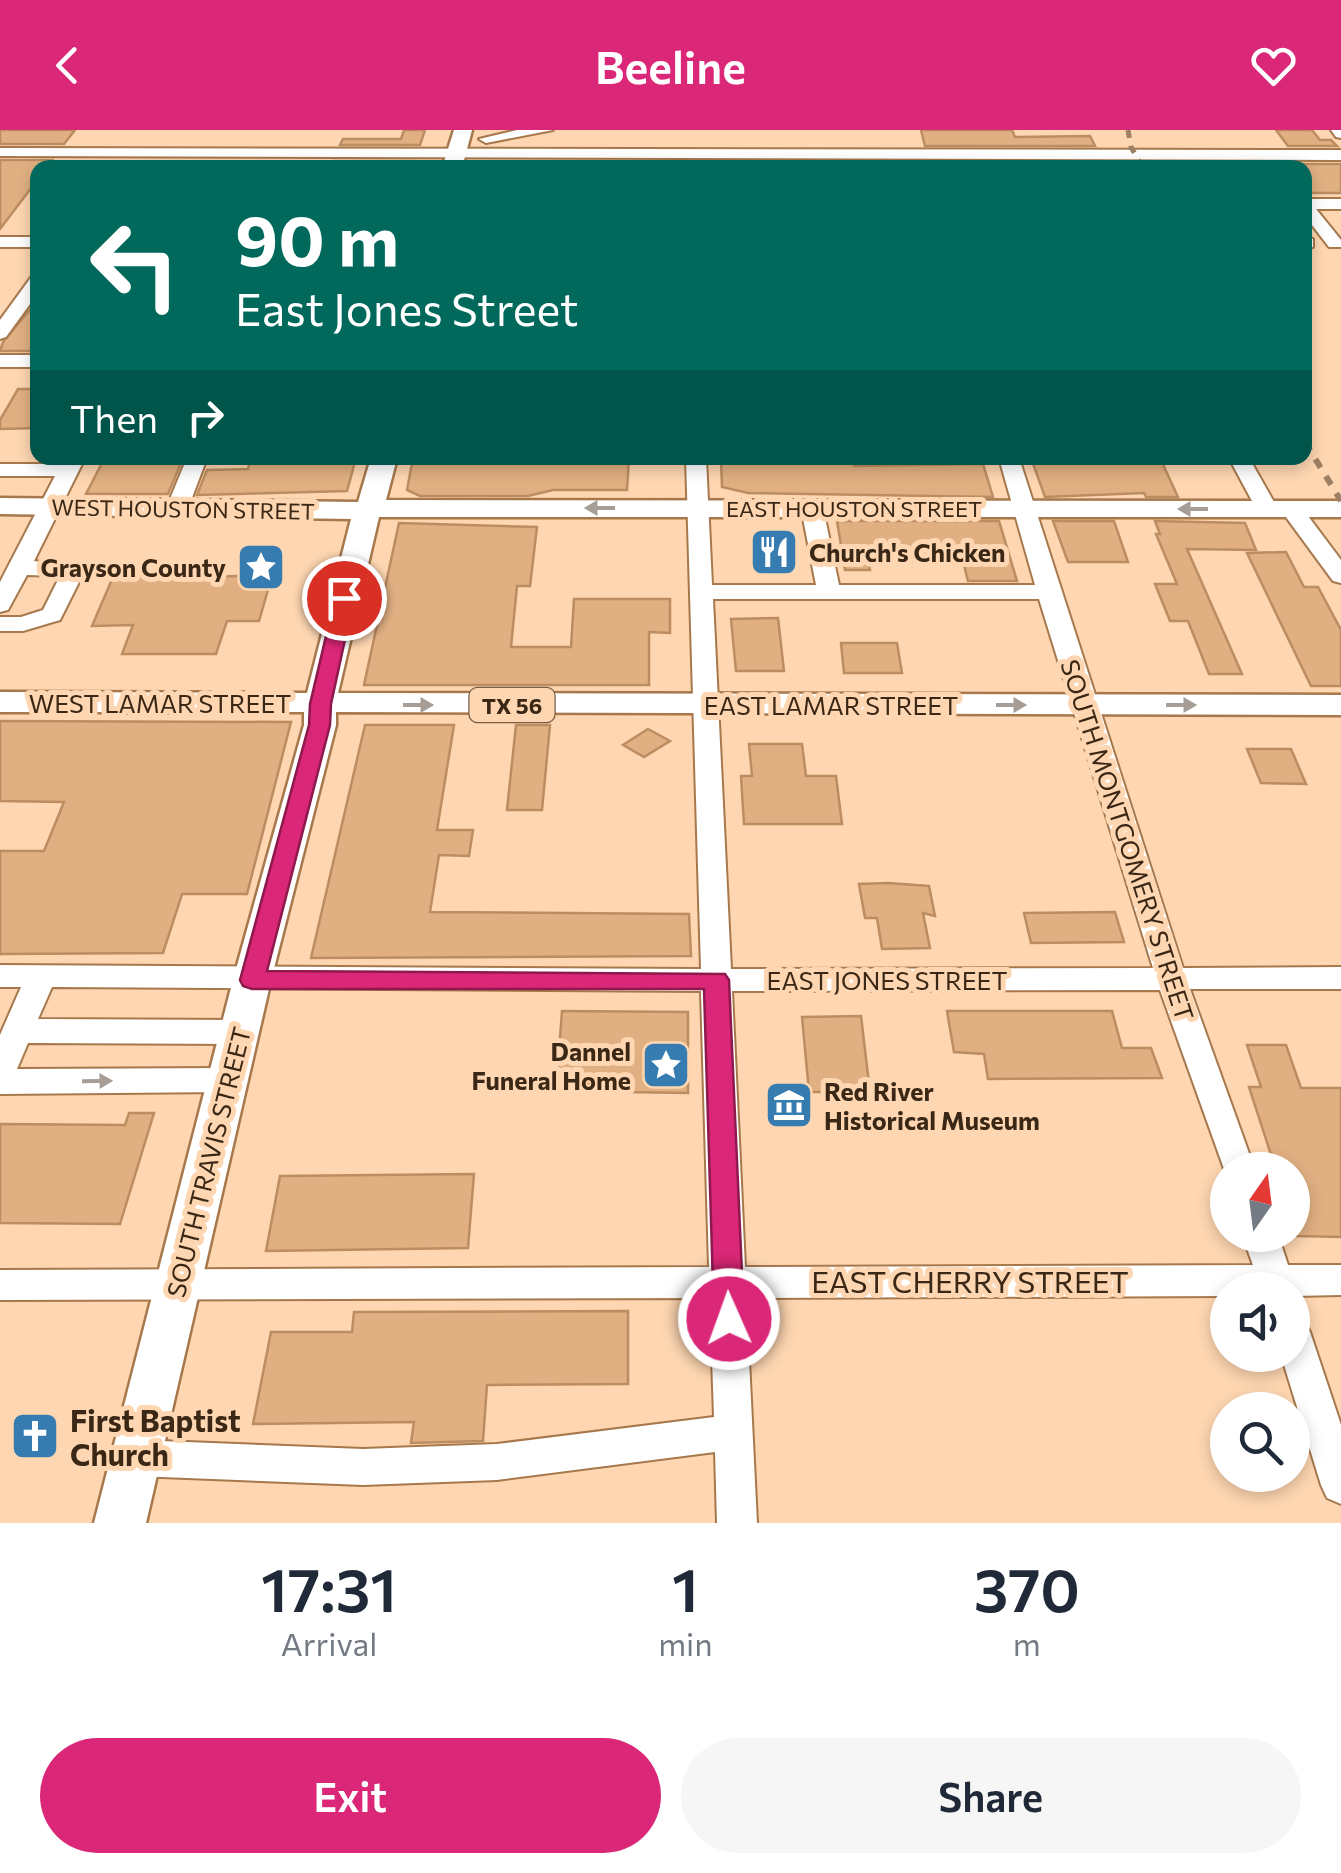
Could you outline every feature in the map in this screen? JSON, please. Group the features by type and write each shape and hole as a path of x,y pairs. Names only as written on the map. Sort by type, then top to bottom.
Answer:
{"main road":[{"name":"SOUTH TRAVIS STREET","path":"120,1523 252,980 320,725 320,704 367,510 382,465"},
{"name":"WEST HOUSTON STREET","path":"0,506 176,511 367,510"},
{"name":"EAST HOUSTON STREET","path":"367,510 1341,509"},
{"name":"WEST LAMAR STREET","path":"0,702 320,704"},
{"name":"EAST LAMAR STREET","path":"320,704 1341,705"}],"street":[{"path":"234,160 249,130"},
{"path":"457,148 546,130"},
{"path":"165,160 178,133"},
{"path":"516,136 602,139 601,154"},
{"path":"165,160 238,151 372,145 913,160 1027,148 1341,155"},
{"path":"0,152 114,152 132,160"},
{"path":"72,160 78,152"},
{"path":"109,160 114,152"},
{"path":"1312,205 1341,204"},
{"path":"1312,213 1338,243"},
{"path":"0,242 30,242"},
{"path":"1312,242 1338,243"},
{"path":"0,333 30,291"},
{"path":"0,361 30,362"},
{"path":"0,470 60,465"},
{"path":"0,606 71,465"},
{"path":"176,511 194,465"},
{"path":"696,465 737,1523"},
{"name":"SOUTH MONTGOMERY STREET","path":"1012,465 1171,978 1232,1152"},
{"path":"1244,465 1341,576"},
{"path":"812,508 829,592"},
{"path":"0,624 23,624 52,615 72,576 70,571 60,568 19,568"},
{"path":"701,592 1048,592"},
{"name":"EAST JONES STREET","path":"0,976 252,980 1341,978"},
{"path":"0,1071 41,977"},
{"path":"18,1031 240,1032"},
{"path":"0,1082 228,1080"},
{"name":"EAST CHERRY STREET","path":"1310,1282 1341,1280"},
{"name":"EAST CHERRY STREET","path":"0,1286 728,1281 1210,1285"},
{"path":"1305,1372 1341,1485"},
{"path":"136,1458 363,1466 496,1462 734,1432"}],"building":[{"path":"0,130 75,130 64,144 0,144"},
{"path":"404,130 425,130 420,145 340,145 343,139 401,139"},
{"path":"921,130 1012,130 1015,137 1090,136 1095,146 925,146"},
{"path":"1276,130 1312,130 1320,140 1331,140 1337,146 1288,146"},
{"path":"0,160 30,160 30,190 0,229"},
{"path":"1312,164 1341,164 1341,193 1312,193"},
{"path":"30,310 30,351 0,351"},
{"path":"18,389 30,389 30,428 0,429 0,420"},
{"path":"101,465 180,465 168,494 86,494"},
{"path":"249,465 354,465 347,491 197,495 207,470 248,469"},
{"path":"412,465 629,465 627,490 553,490 528,496 420,496 407,490"},
{"path":"721,465 983,465 993,497 748,493 722,487"},
{"path":"1034,465 1163,465 1178,497 1146,497 1144,493 1045,497"},
{"path":"837,521 999,521 1017,581 968,581 963,561 868,561 870,570 845,570"},
{"path":"1053,521 1114,521 1128,562 1068,562"},
{"path":"1155,521 1245,523 1256,550 1187,549 1242,674 1209,674 1188,621 1170,621 1155,584 1177,584 1156,534 1160,534"},
{"path":"399,523 537,527 530,586 517,586 511,647 571,647 574,599 670,599 670,633 649,632 649,685 364,685"},
{"name":"Church's Chicken","path":"756,542 793,543 793,563 755,562"},
{"path":"1286,552 1304,587 1318,587 1341,630 1341,686 1311,686 1247,553"},
{"path":"272,576 259,621 227,621 216,654 122,654 133,625 92,626 113,577"},
{"path":"778,618 784,671 736,671 731,619"},
{"path":"841,643 897,643 902,673 844,673"},
{"path":"0,721 291,722 247,894 182,894 163,953 0,954 0,851 44,851 64,802 0,801"},
{"path":"365,725 454,725 437,830 473,830 469,856 439,855 430,912 689,914 691,956 311,958"},
{"path":"516,725 550,725 542,810 507,810"},
{"path":"648,729 670,741 644,757 623,745"},
{"path":"749,744 802,744 806,776 836,776 842,824 744,824 741,776 752,776"},
{"path":"1247,749 1291,749 1306,784 1261,783"},
{"path":"859,884 929,886 935,916 923,913 930,948 882,949 877,918 865,918"},
{"path":"1115,912 1124,942 1031,943 1024,913"},
{"path":"562,1011 688,1012 688,1093 556,1091"},
{"path":"947,1011 1112,1011 1122,1048 1151,1048 1162,1078 988,1079 984,1054 954,1052"},
{"path":"861,1016 870,1092 809,1092 802,1017"},
{"path":"1247,1045 1286,1045 1301,1088 1341,1088 1341,1237 1310,1236 1310,1152 1270,1152 1249,1087 1261,1087"},
{"path":"129,1113 154,1113 120,1224 0,1223 0,1124 125,1125"},
{"path":"474,1174 468,1248 266,1251 280,1176"},
{"path":"628,1311 628,1384 487,1385 483,1441 411,1443 414,1422 253,1424 271,1332 352,1332 354,1312"}],"railway":[{"path":"1128,130 1138,160"},
{"path":"1312,453 1341,501"}],"place":[{"name":"Church's Chicken","path":"774,552"},
{"name":"Grayson County","path":"261,567"},
{"name":"Dannel Funeral Home","path":"666,1065"},
{"name":"Red River Historical Museum","path":"789,1105"},
{"name":"First Baptist Church","path":"35,1436"}],"route":[{"path":"344,598 320,704 320,725 252,980 716,980 729,1319"}]}
